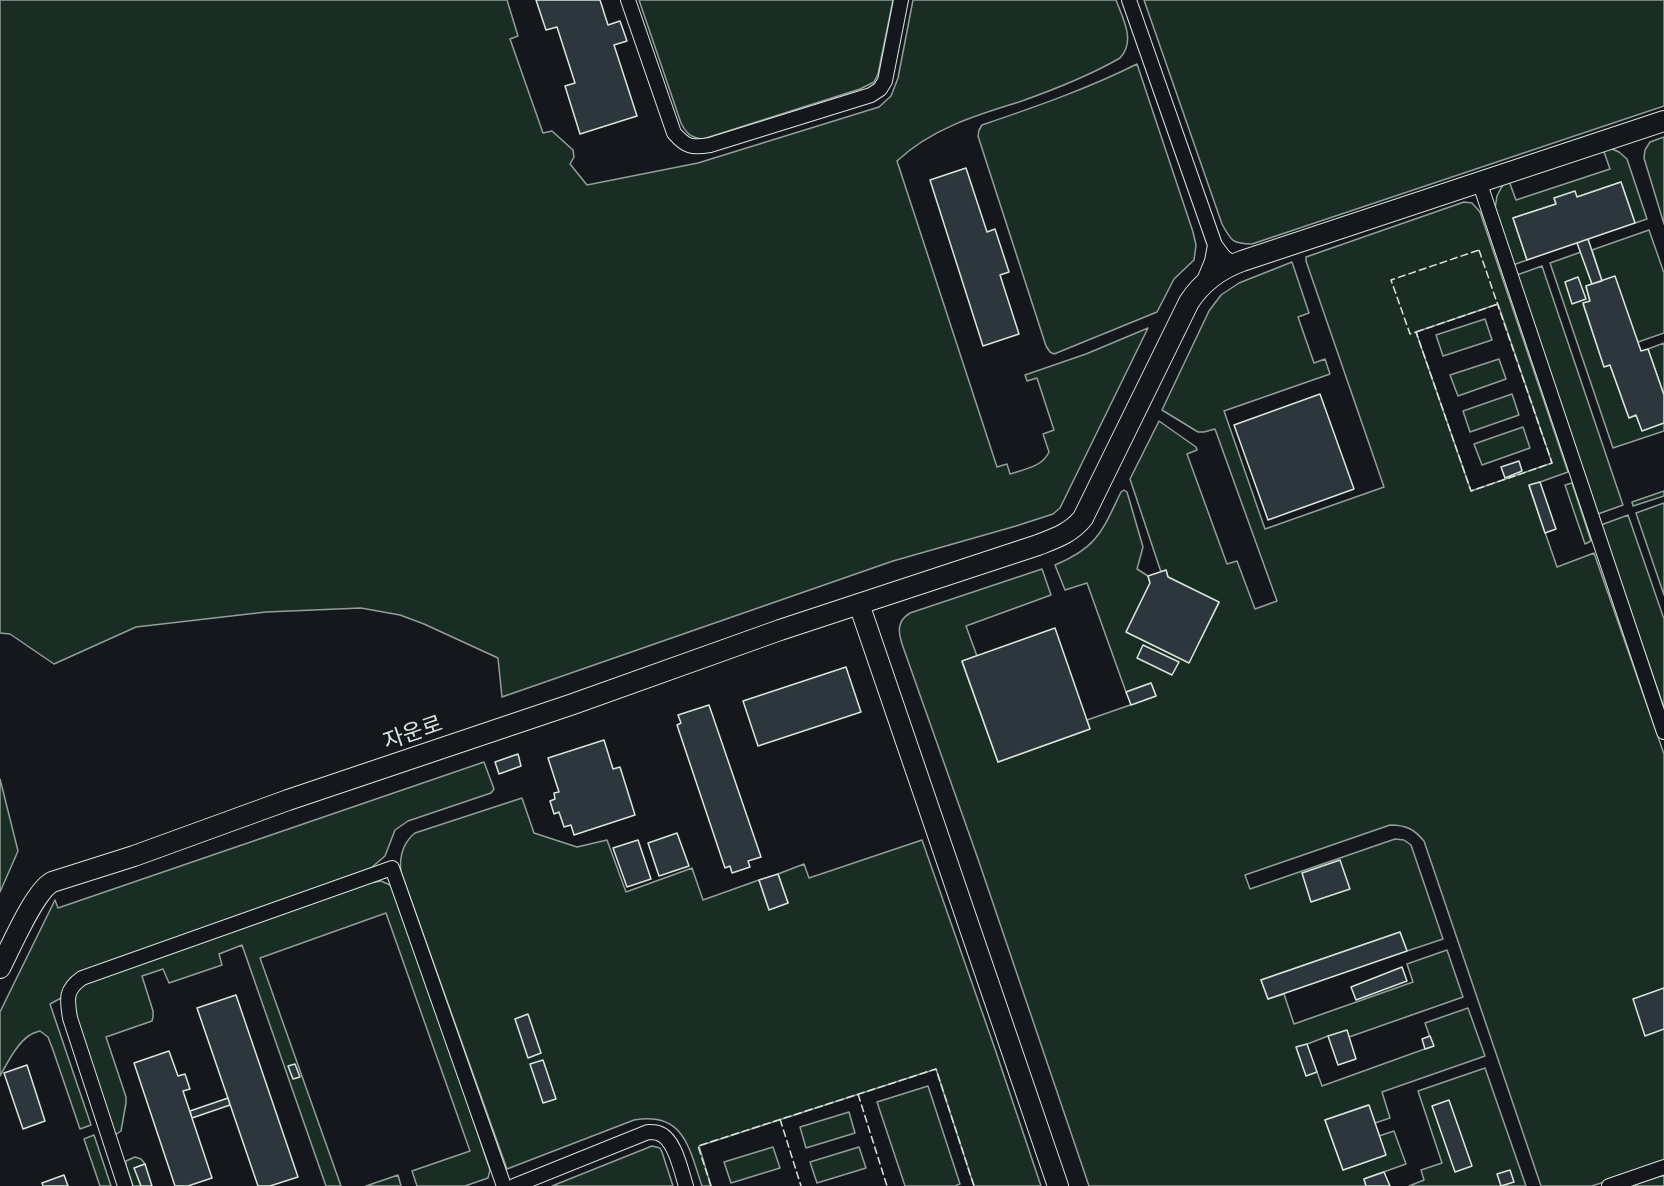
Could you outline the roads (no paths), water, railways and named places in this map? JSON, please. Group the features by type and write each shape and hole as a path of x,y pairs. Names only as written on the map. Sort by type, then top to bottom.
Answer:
{"street":[{"path":"628,0 674,133 681,142 696,147 710,145 871,95 885,81 901,0"},
{"path":"1129,0 1215,245 1224,257 1234,264"},
{"name":"자운로","path":"0,968 36,898 46,885 52,882 134,856 288,800 1065,534 1083,518 1189,302 1202,286 1221,271 1234,264 1479,181 1664,121"},
{"path":"1479,181 1664,732"},
{"path":"1202,286 1212,261 1215,245"},
{"path":"859,604 1058,1186"},
{"path":"125,1186 70,1018 68,994 73,985 82,978 392,868 504,1186"},
{"path":"514,1186 648,1132 658,1132 668,1139 675,1151 686,1186"},
{"path":"1609,1186 1664,1167"}]}
